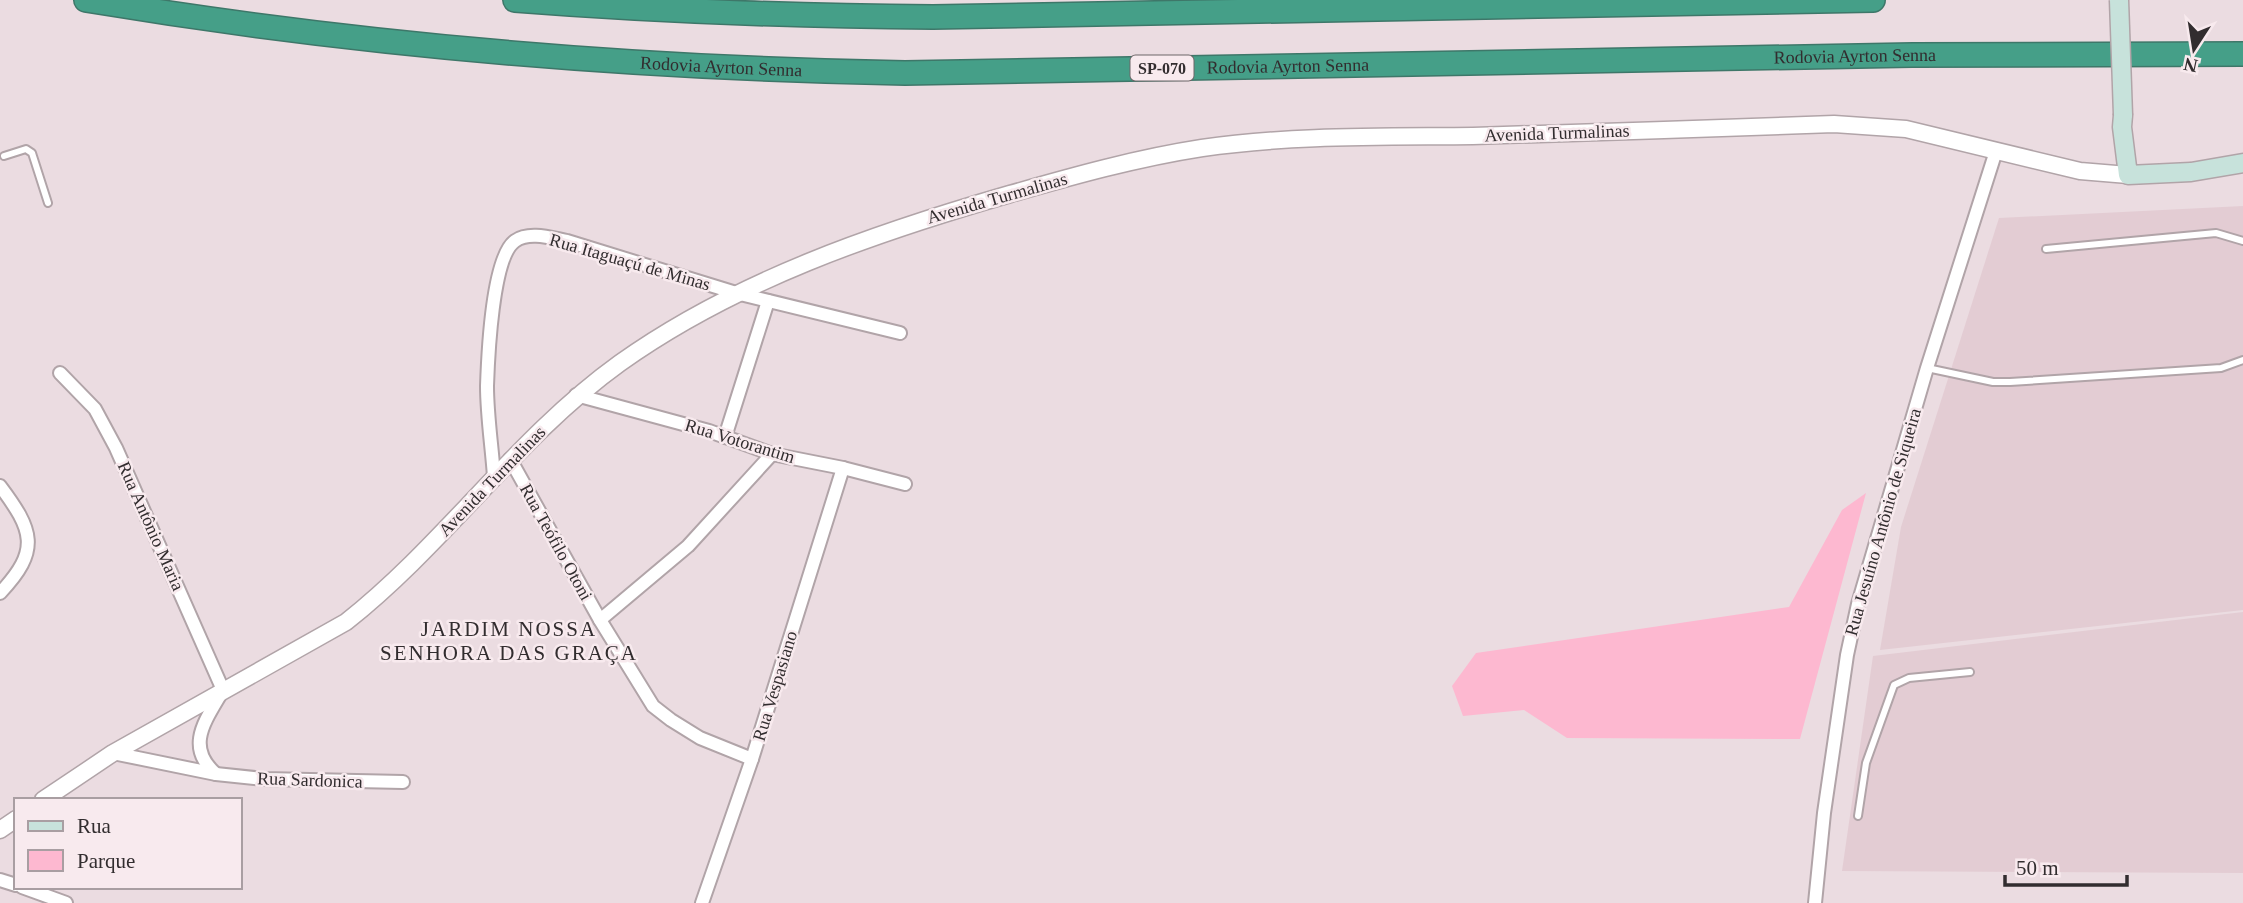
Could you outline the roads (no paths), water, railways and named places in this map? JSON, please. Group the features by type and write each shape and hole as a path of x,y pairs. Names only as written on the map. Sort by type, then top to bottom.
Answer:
{"highway":[{"name":"Rodovia Ayrton Senna","path":"86,0 164,13 491,52 659,65 791,71 905,73 1885,55 2243,54"},
{"path":"515,0 756,14 933,17 1872,0"}],"main road":[{"path":"2119,0 2122,127 2128,175 2191,172 2243,163"}],"street":[{"name":"Avenida Turmalinas","path":"46,798 113,753 314,641 365,607 408,569 510,459 576,396 653,341 736,293 927,218 1142,159 1203,148 1372,136 1581,133 1834,124 1906,129 2080,171 2128,175"},
{"name":"Rua Jesuíno Antônio de Siqueira","path":"1815,903 1824,813 1847,655 1868,564 1996,151"},
{"name":"Rua Itaguaçú de Minas","path":"494,477 487,387 495,293 503,256 512,242 523,236 540,236 567,242 736,293"},
{"path":"736,293 900,333"},
{"path":"725,437 768,301"},
{"name":"Rua Antônio Maria","path":"60,373 95,410 116,448 223,690"},
{"name":"Rua Votorantim","path":"576,396 725,437 772,454 905,484"},
{"path":"600,620 688,547 772,454"},
{"name":"Rua Teófilo Otoni","path":"510,459 600,620 653,706 700,738 752,759"},
{"name":"Rua Vespasiano","path":"702,903 752,759 843,468"},
{"path":"0,486 24,522 29,538 28,550 21,567 0,593"},
{"path":"216,774 205,764 199,752 199,740 223,690"},
{"name":"Rua Sardonica","path":"113,753 216,774 310,782 403,782"},
{"path":"28,889 66,903"}],"lane":[{"path":"4,156 26,149 32,153 48,203"},
{"path":"2046,249 2216,233 2243,241"},
{"path":"1927,368 1993,382 2010,382 2221,368 2243,360"},
{"path":"1858,816 1866,764 1894,685 1909,678 1970,672"}],"district":[{"name":"JARDIM NOSSA SENHORA DAS GRAÇA","path":"509,641"}]}
